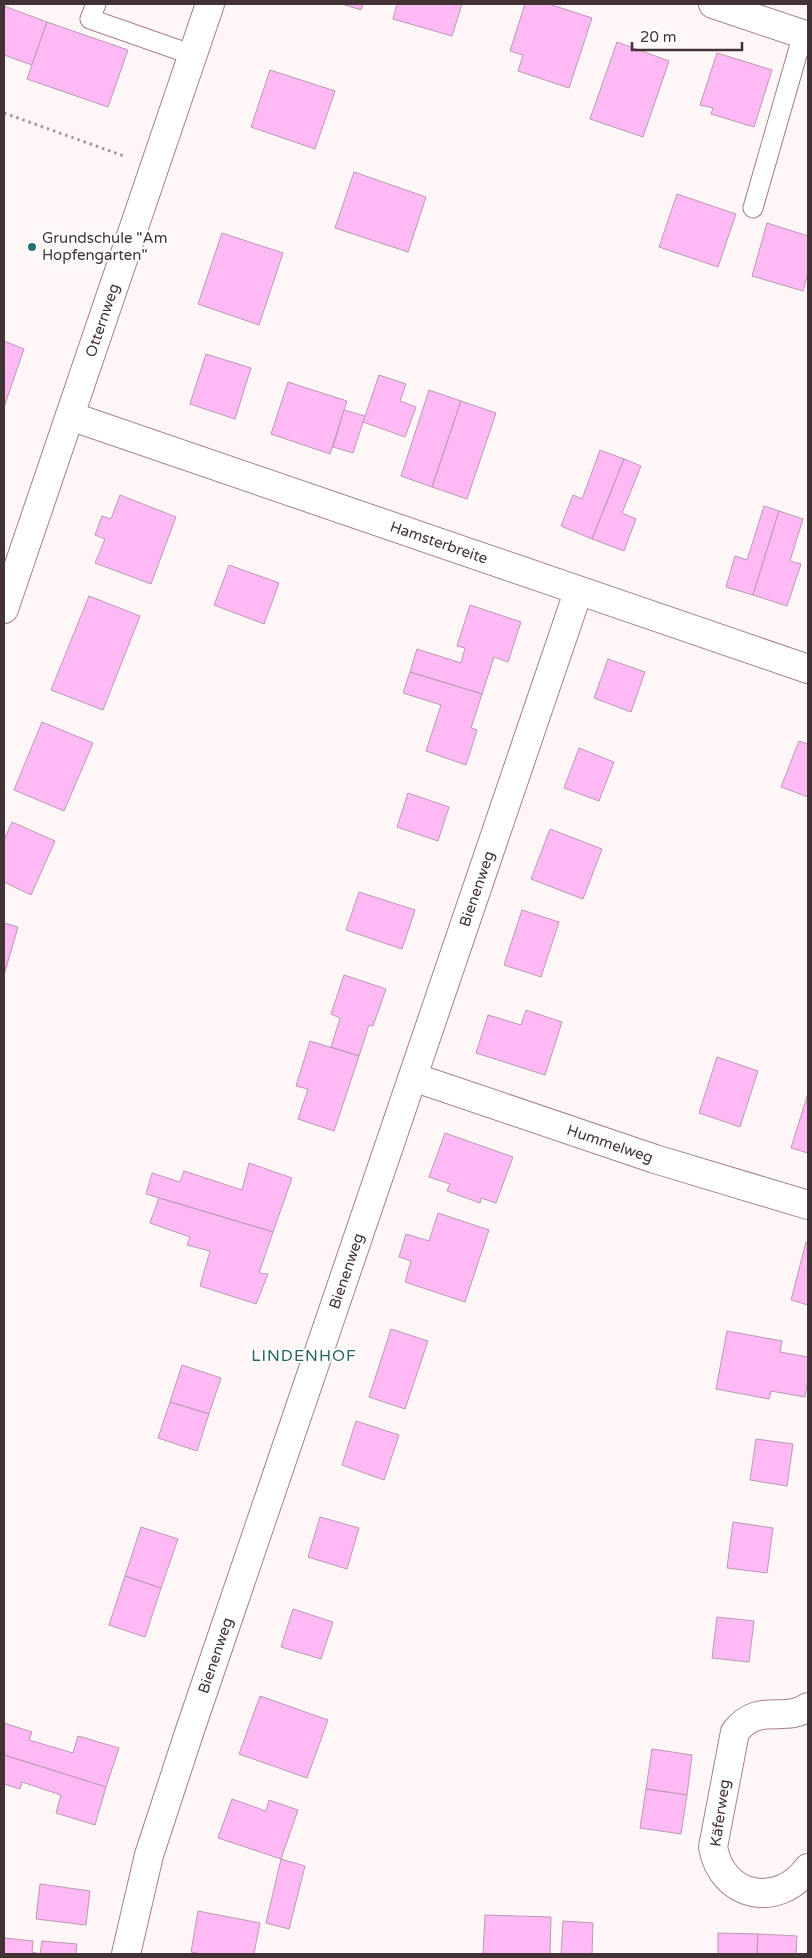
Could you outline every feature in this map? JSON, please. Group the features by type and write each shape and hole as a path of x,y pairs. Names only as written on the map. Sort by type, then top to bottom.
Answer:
{"street":[{"name":"Otternweg","path":"4,609 210,4"},
{"path":"713,4 806,35"},
{"name":"Hamsterbreite","path":"70,416 578,592 808,669"},
{"name":"Bienenweg","path":"126,1954 148,1855 578,592"},
{"name":"Hummelweg","path":"413,1077 655,1159 808,1205"},
{"name":"Käferweg","path":"808,1707 791,1714 767,1713 757,1716 745,1721 735,1732 713,1847 715,1858 722,1872 742,1890 765,1892 787,1889 799,1880 808,1868"}],"lane":[{"path":"96,4 90,19 192,55"},
{"path":"753,208 806,35"}],"path":[{"path":"4,113 155,166"}],"building":[{"path":"342,4 363,4 361,10"},
{"path":"397,4 462,4 452,36 393,19"},
{"path":"525,4 549,4 592,18 569,88 518,71 523,55 510,51"},
{"path":"4,6 47,22 32,65 4,55"},
{"path":"47,22 128,50 108,107 27,79"},
{"path":"617,42 669,61 643,137 590,119"},
{"path":"717,53 772,70 754,127 711,114 713,108 700,105"},
{"path":"270,70 335,91 315,149 251,127"},
{"path":"354,172 426,197 408,252 335,228"},
{"path":"677,194 736,214 718,267 659,247"},
{"path":"767,223 808,236 808,273 803,291 752,276"},
{"path":"222,233 283,253 259,325 198,304"},
{"path":"4,341 24,349 4,407"},
{"path":"206,354 251,368 235,419 190,404"},
{"path":"379,375 406,384 400,401 416,407 405,437 363,422"},
{"path":"288,382 347,401 330,454 271,434"},
{"path":"429,390 461,401 432,487 401,476"},
{"path":"461,401 496,413 467,499 432,487"},
{"path":"344,410 365,416 353,453 333,447"},
{"path":"600,450 624,459 592,539 561,526 573,495 582,499"},
{"path":"624,459 641,466 622,513 636,519 624,551 592,539"},
{"path":"120,495 176,517 151,584 95,563 105,539 95,535 102,516 111,519"},
{"path":"764,506 779,511 753,595 726,587 735,556 747,560"},
{"path":"779,511 803,519 790,561 801,564 787,606 753,595"},
{"path":"229,565 279,583 264,624 214,605"},
{"path":"89,596 140,616 103,710 51,690"},
{"path":"470,605 521,622 508,662 494,657 482,694 410,672 417,649 461,663 465,648 457,646"},
{"path":"608,659 645,672 631,712 594,698"},
{"path":"410,672 482,694 471,728 477,730 466,765 426,751 441,705 403,693"},
{"path":"42,722 93,743 64,811 14,790"},
{"path":"799,741 808,744 808,797 781,787"},
{"path":"579,748 614,762 599,801 564,788"},
{"path":"408,793 449,807 438,841 397,827"},
{"path":"12,822 55,841 31,895 4,882 4,840"},
{"path":"550,829 602,849 583,899 531,879"},
{"path":"359,892 415,910 402,949 346,930"},
{"path":"522,910 559,922 541,977 504,965"},
{"path":"4,923 18,927 4,975"},
{"path":"344,975 386,989 373,1026 369,1025 359,1056 331,1047 340,1018 331,1014"},
{"path":"526,1010 562,1022 545,1075 476,1053 488,1015 521,1025"},
{"path":"310,1041 359,1056 334,1131 298,1119 308,1089 296,1086"},
{"path":"717,1057 758,1071 740,1127 699,1113"},
{"path":"808,1093 808,1153 791,1148"},
{"path":"445,1133 513,1157 496,1203 481,1198 480,1203 447,1191 450,1184 429,1177"},
{"path":"249,1163 292,1178 273,1232 146,1194 152,1173 180,1182 184,1171 242,1190"},
{"path":"159,1198 273,1232 259,1273 268,1274 256,1304 200,1286 210,1251 187,1245 190,1237 150,1223"},
{"path":"438,1213 489,1230 465,1302 405,1282 411,1261 399,1257 406,1234 429,1241"},
{"path":"806,1242 808,1243 808,1305 791,1300"},
{"path":"391,1329 428,1341 405,1409 369,1397"},
{"path":"727,1331 782,1341 780,1352 808,1357 808,1380 805,1397 771,1391 769,1399 716,1389"},
{"path":"182,1365 221,1378 209,1414 170,1402"},
{"path":"170,1402 209,1414 197,1451 158,1438"},
{"path":"356,1421 399,1435 384,1480 342,1465"},
{"path":"756,1439 793,1444 787,1486 750,1480"},
{"path":"320,1517 359,1528 347,1569 308,1557"},
{"path":"733,1522 773,1528 767,1573 727,1568"},
{"path":"141,1527 178,1539 161,1588 125,1576"},
{"path":"125,1576 161,1588 145,1637 109,1625"},
{"path":"293,1609 333,1622 321,1659 281,1647"},
{"path":"717,1617 754,1621 749,1662 712,1658"},
{"path":"260,1696 328,1720 307,1778 239,1754"},
{"path":"4,1723 32,1732 29,1740 73,1753 78,1736 119,1748 106,1787 4,1755"},
{"path":"652,1749 692,1755 687,1795 646,1789"},
{"path":"4,1755 106,1787 95,1825 56,1813 61,1795 22,1782 20,1789 4,1784"},
{"path":"646,1789 687,1795 681,1834 640,1828"},
{"path":"232,1799 266,1811 269,1800 298,1810 281,1859 218,1838"},
{"path":"281,1859 305,1866 289,1929 266,1923"},
{"path":"40,1884 90,1891 86,1925 36,1919"},
{"path":"198,1911 260,1923 254,1954 202,1954 191,1952"},
{"path":"485,1915 551,1917 550,1954 483,1954"},
{"path":"563,1921 593,1923 592,1954 561,1954"},
{"path":"718,1933 758,1934 757,1954 718,1954"},
{"path":"758,1934 797,1936 796,1954 757,1954"},
{"path":"4,1938 33,1941 32,1952 40,1954 4,1954"},
{"path":"42,1941 77,1944 76,1954 40,1954"}],"place":[{"name":"Grundschule \"Am Hopfengarten\"","path":"32,247"}],"district":[{"name":"LINDENHOF","path":"304,1356"}]}
